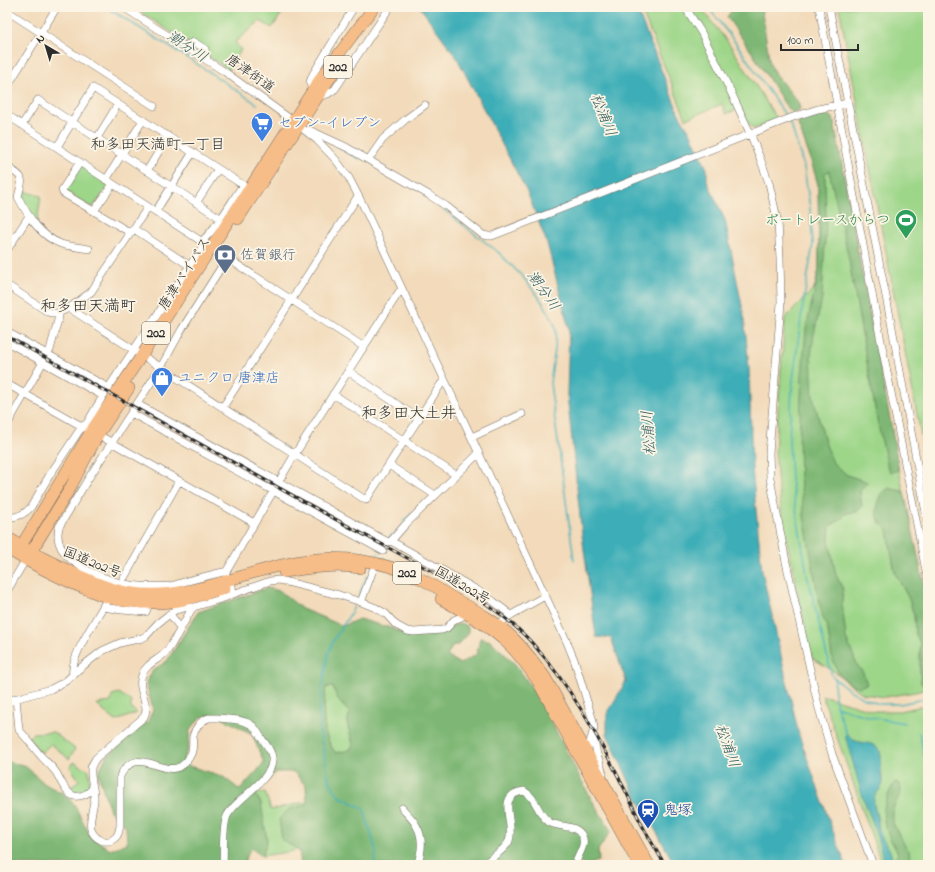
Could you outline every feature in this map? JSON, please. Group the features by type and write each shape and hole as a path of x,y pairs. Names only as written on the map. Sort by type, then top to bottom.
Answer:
{"highway":[{"name":"唐津バイパス","path":"21,546 91,431 211,247 315,94 320,79 375,7"},
{"name":"唐津バイパス","path":"28,556 69,490 91,431"},
{"path":"7,537 21,546 28,556"},
{"path":"7,549 28,556"},
{"name":"国道202号","path":"28,556 66,563 112,597 134,593 166,594 191,590 210,580 229,583 261,577 280,576 304,568 331,566 373,570 418,586 512,637 528,653 545,677 649,865"},
{"name":"国道202号","path":"28,556 80,587 112,597 149,603 173,602 198,596 257,572 301,561 345,559 373,563 402,571 421,579 470,607 494,627 522,659 537,680 639,865"}],"street":[{"path":"7,87 57,7"},
{"name":"唐津街道","path":"123,7 225,72 296,123"},
{"path":"354,7 313,74 310,82 315,94 328,94 335,89 390,7"},
{"path":"685,7 701,32 729,88 748,134 760,158 769,183 778,224 781,303 769,453 770,478 786,562 818,705 832,754 873,865"},
{"path":"818,7 928,581"},
{"path":"829,7 925,492 928,524"},
{"path":"7,11 154,106"},
{"path":"57,147 93,88 193,152 242,185 209,234 204,239 211,247"},
{"path":"22,125 38,100 220,218"},
{"path":"296,123 369,159 446,206 483,235 492,236 779,122 818,109 848,102"},
{"path":"96,138 118,104"},
{"path":"369,159 383,139 425,105"},
{"path":"7,115 364,347"},
{"path":"106,180 143,120"},
{"path":"296,123 317,140 336,160 349,178 472,437 566,640 575,662 594,729 587,752 589,775"},
{"path":"147,171 168,136"},
{"path":"156,212 193,152"},
{"path":"80,162 62,190 63,194 132,231 190,266"},
{"path":"7,167 20,175 22,180 18,197 29,216 43,233 62,244 89,249"},
{"path":"196,203 218,169"},
{"path":"94,211 113,184"},
{"path":"223,407 358,196"},
{"path":"7,285 48,312 58,313 69,308 91,292 148,207"},
{"path":"7,250 29,216"},
{"path":"91,431 87,422 103,396 141,355 190,266 211,247"},
{"path":"66,563 58,541 57,532 59,527 88,479 161,367 182,328 227,258"},
{"path":"7,701 51,690 102,651 120,643 146,636 158,623 175,610 194,607 224,598 254,523 295,454 402,289"},
{"path":"69,308 364,500 366,500 441,384 445,381"},
{"path":"47,354 50,350 59,316 58,313"},
{"path":"7,332 109,388"},
{"path":"7,342 103,396"},
{"path":"7,426 43,362"},
{"path":"348,372 419,419"},
{"path":"7,384 254,523"},
{"path":"333,394 456,475"},
{"path":"137,404 388,542 391,541 477,590 511,615"},
{"path":"131,413 383,551"},
{"path":"472,437 522,414"},
{"path":"7,517 11,518 19,516 31,507 49,476 91,431"},
{"path":"391,541 405,525 479,452"},
{"path":"389,465 435,495"},
{"path":"124,578 180,481"},
{"path":"911,495 925,492"},
{"path":"7,591 28,556"},
{"path":"361,602 373,570"},
{"path":"280,576 376,608 386,614 396,625 407,631 442,630 447,628 454,620 461,618 466,613"},
{"path":"494,627 511,615 545,596"},
{"path":"72,675 78,651 112,597"},
{"path":"194,607 168,650 146,667 142,674 140,688 146,707 144,717 102,752 92,764 91,778 95,799 91,828 94,834 102,841 111,840 118,834 120,826 120,776 123,770 134,762 141,761 167,769 176,768 188,759 192,751 195,729 201,722 209,718 224,718 249,723 268,748 272,756 272,764 269,772 235,805 227,816 223,865"},
{"path":"170,614 180,629"},
{"path":"16,698 19,730 24,734 40,756 56,772 70,794 75,796 83,795 90,792 93,788"},
{"path":"592,734 608,789"},
{"path":"484,865 506,846 511,833 507,805 512,795 524,791 534,799 541,813 550,822 579,831 584,842 575,865"},
{"path":"402,808 416,825 421,836 422,844 417,865"}],"green space":[{"path":"133,7 286,7 272,28 260,21 235,42 241,50 229,70"},
{"path":"640,7 700,7 730,45 777,119 754,129 748,124 741,108 726,114 722,104 686,119"},
{"path":"734,7 761,7 770,64 775,74 798,102 800,109 794,113 788,109 751,51 727,17"},
{"name":"ボートレースからつ","path":"839,7 928,7 928,472"},
{"path":"828,115 833,118 898,466 928,603 928,689 885,697 864,694 850,685 835,672 812,658 783,522 778,486 775,451 785,318 814,289 819,270 818,184 798,124 799,121"},
{"path":"828,115 833,118 898,466 897,471 891,472 888,468 877,420 848,255 829,171 825,173 826,222 822,299 811,355 813,397 825,442 833,463 847,475 868,482 860,490 862,507 857,512 847,513 830,526 829,540 836,575 843,589 842,602 846,638 857,665 863,673 867,684 859,687 851,684 839,674 832,658 827,624 823,619 818,596 804,516 800,478 799,441 802,374 806,329 819,270 819,244 818,184 798,124 799,121"},
{"path":"82,165 109,183 109,186 92,208 64,190"},
{"path":"21,190 41,196 37,223 20,196"},
{"path":"889,488 904,492 928,603 928,689 926,689 921,683 920,643 915,633 914,616 909,599 895,573 888,530 880,523 876,511 881,494"},
{"path":"267,588 280,591 302,609 343,626 359,619 391,628 407,635 444,633 453,626 461,623 468,627 468,634 458,645 453,645 447,656 460,664 477,654 480,638 491,641 516,665 539,698 590,797 611,831 598,850 599,861 583,865 576,857 571,865 301,865 299,850 282,840 279,819 288,810 307,804 306,786 294,772 276,772 255,794 261,803 267,841 262,856 251,848 245,859 246,865 7,865 7,762 24,765 45,784 62,793 74,804 90,835 110,850 127,843 126,826 110,811 98,773 106,757 148,721 153,710 146,683 153,670 167,661 198,612","holes":["326,687 333,687 338,700 350,713 347,723 353,744 350,750 336,753 327,738 324,722","215,714 252,734 264,763 240,790 222,776 189,766 183,760 188,749 190,730 201,717"]},
{"path":"326,687 333,687 338,700 350,713 347,723 353,744 350,750 336,753 327,738 324,722"},
{"path":"119,693 131,701 131,708 137,713 116,721 97,704 111,702 112,695"},
{"path":"822,695 874,711 899,711 928,705 928,865 882,865"},
{"path":"53,732 75,749 69,759 51,744 41,753 29,738 33,733"},
{"path":"74,762 89,770 90,787 84,793 75,792 71,787 79,780 70,767"},
{"path":"895,782 900,784 901,792 893,809 893,823 909,851 911,865 891,865 892,861 895,862 898,853 885,826 884,810 889,793"},
{"path":"265,792 271,810 305,802 307,804 288,810 282,840 299,850 262,856 267,841 254,794"}],"water":[{"name":"松浦川","path":"420,7 636,7 679,114 690,132 707,169 707,181 725,220 744,316 749,368 752,468 762,571 799,735 846,865 675,865 635,794 607,734 607,714 626,681 611,638 596,637 582,535 567,394 569,329 547,243 527,192 457,58"},
{"path":"848,734 855,741 873,745 880,752 883,783 874,799 874,804 880,834 891,854 891,865 887,865 882,854 873,823 863,798 845,735"}],"waterway":[{"name":"潮分川","path":"106,7 191,60 257,104"},
{"path":"708,7 735,42 786,116"},
{"path":"789,122 804,167 813,244 802,311 792,388 789,439 791,480 807,574 832,676 848,689 863,698 879,704 900,704 928,698"},
{"name":"潮分川","path":"340,148 359,159"},
{"name":"潮分川","path":"435,203 498,252 523,277 538,296 554,322 556,331 555,349 550,383 574,560"},
{"path":"403,522 412,513"},
{"path":"388,539 393,534"},
{"path":"375,556 379,553"},
{"path":"358,598 367,576"},
{"path":"355,604 333,641 328,654 319,708 320,733 329,781 339,796 364,809 376,851 375,865"},
{"path":"835,678 834,686 836,700 839,714 847,736"},
{"path":"836,706 871,717 904,723"},
{"path":"919,733 928,773"}],"railway":[{"path":"7,336 132,407 445,579 485,603 510,622 533,644 571,693 603,747 636,813 665,865"}],"place":[{"name":"セブン-イレブン","path":"262,142"},
{"name":"ボートレースからつ","path":"906,240"},
{"name":"佐賀銀行","path":"225,274"},
{"name":"ユニクロ 唐津店","path":"162,398"},
{"name":"鬼塚","path":"648,830"}],"district":[{"name":"和多田天満町一丁目","path":"158,145"},
{"name":"和多田天満町","path":"88,307"},
{"name":"和多田大土井","path":"409,414"}]}
